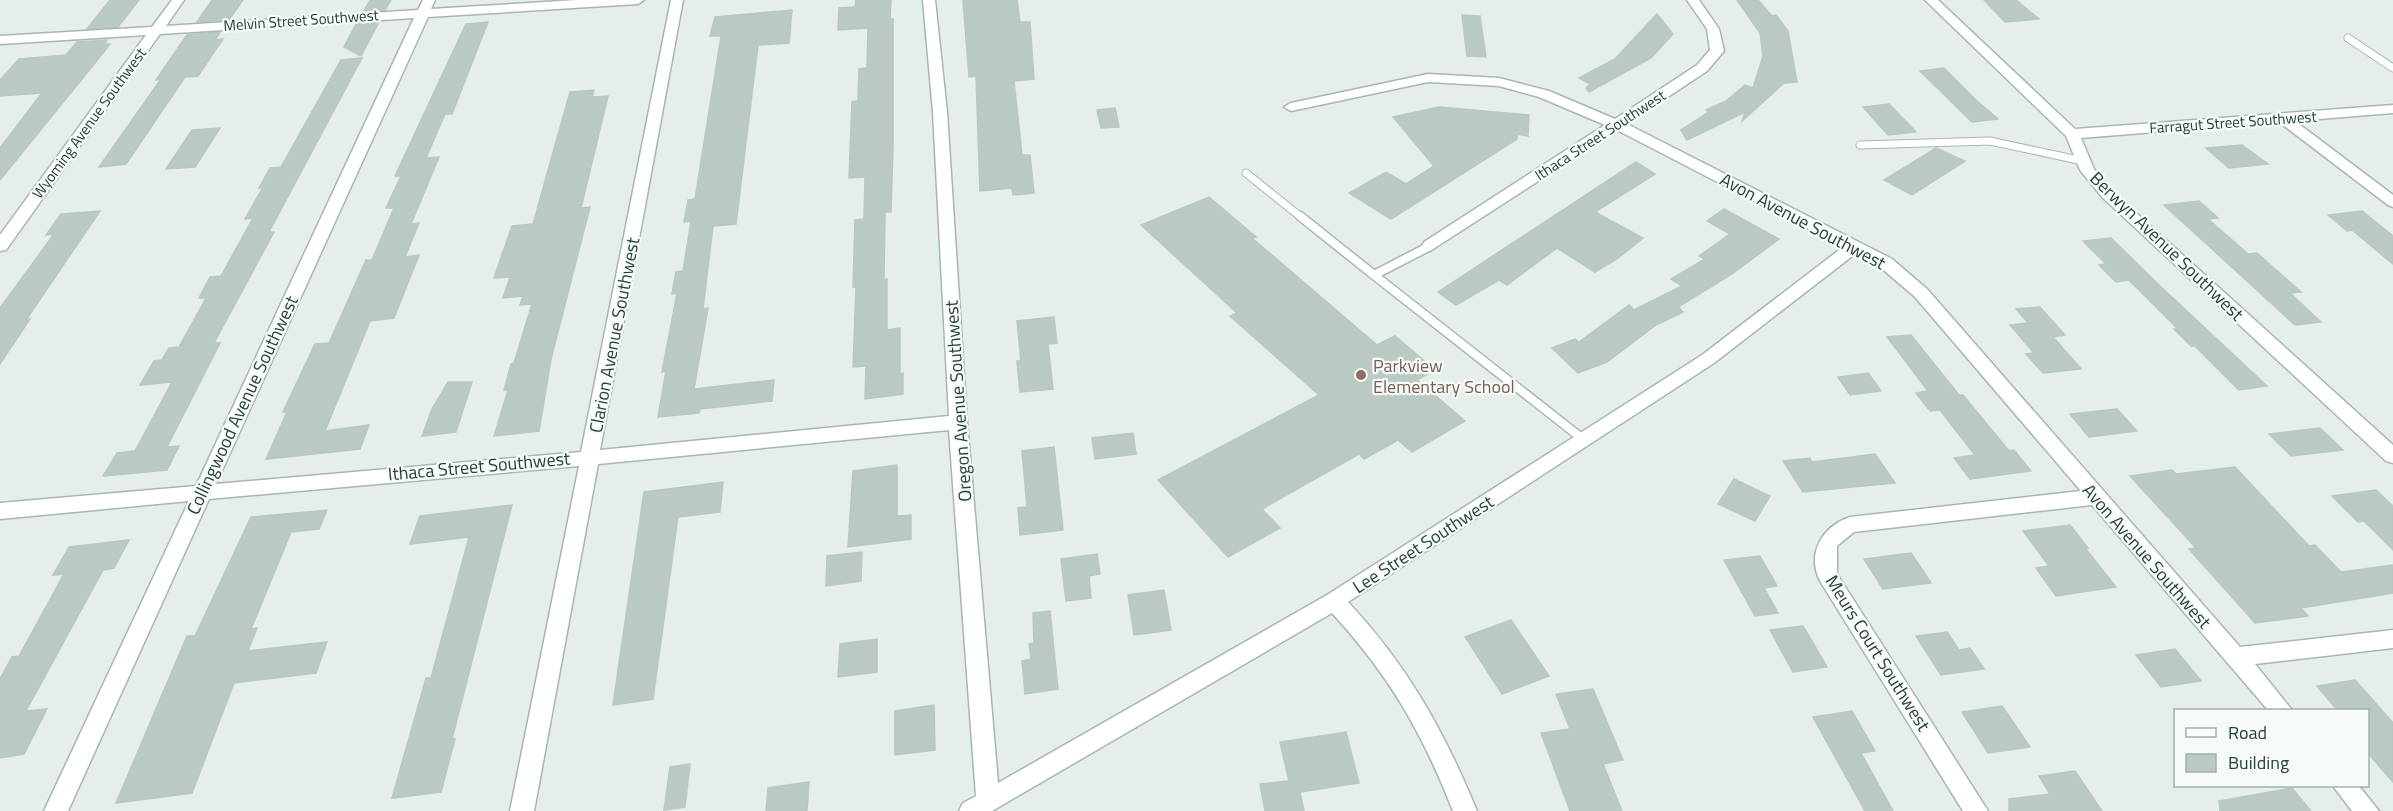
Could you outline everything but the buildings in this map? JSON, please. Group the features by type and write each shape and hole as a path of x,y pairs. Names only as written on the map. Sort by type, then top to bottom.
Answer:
{"street":[{"name":"Wyoming Avenue Southwest","path":"0,246 178,0"},
{"name":"Melvin Street Southwest","path":"0,40 156,30 427,6 638,0"},
{"name":"Clarion Avenue Southwest","path":"522,811 677,0"},
{"name":"Oregon Avenue Southwest","path":"929,0 940,112 980,806"},
{"name":"Ithaca Street Southwest","path":"1430,246 1702,68 1717,51 1713,29 1693,0"},
{"name":"Berwyn Avenue Southwest","path":"1931,0 2072,134 2087,170 2107,194 2393,456"},
{"name":"Collingwood Avenue Southwest","path":"56,811 427,6"},
{"name":"Avon Avenue Southwest","path":"1291,107 1428,78 1499,82 1545,94 1616,124 1886,263 1921,293 2280,709"},
{"name":"Farragut Street Southwest","path":"2072,134 2393,110"},
{"path":"2282,118 2393,202"},
{"name":"Lee Street Southwest","path":"980,806 1334,601 1708,359 1855,246"},
{"name":"Ithaca Street Southwest","path":"0,511 589,456 787,440 958,422"},
{"name":"Meurs Court Southwest","path":"1976,811 1827,575 1824,552 1830,537 1850,525 2096,497"},
{"path":"1334,601 1384,658 1410,696 1440,748 1466,811"},
{"path":"2236,657 2393,639"},
{"path":"2346,787 2367,811"}],"lane":[{"path":"2348,38 2393,68"},
{"path":"1860,145 1990,141 2083,161"},
{"path":"1246,173 1584,440"},
{"path":"1374,275 1430,246"}],"place":[{"name":"Parkview Elementary School","path":"1361,375"}]}
